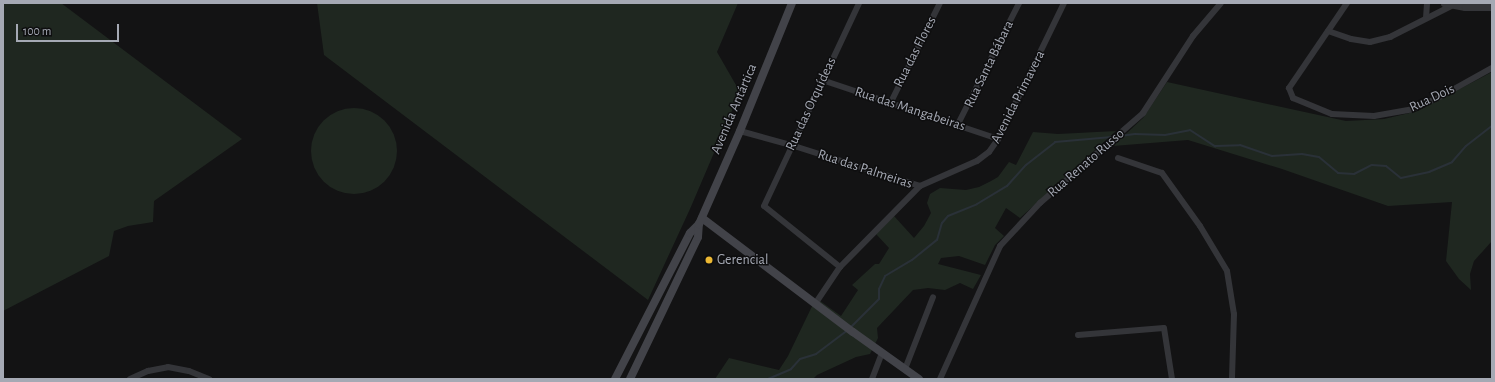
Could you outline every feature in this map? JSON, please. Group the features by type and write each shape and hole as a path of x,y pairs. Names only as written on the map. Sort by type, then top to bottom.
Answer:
{"main road":[{"name":"Avenida Antártica","path":"630,379 698,237 701,221 740,131 792,3"},
{"name":"Avenida Antártica","path":"615,379 690,233 701,221"},
{"path":"701,221 919,379"}],"street":[{"name":"Rua das Orquídeas","path":"840,267 764,206 791,145 859,3"},
{"name":"Rua das Flores","path":"891,102 940,3"},
{"name":"Rua Santa Bábara","path":"958,124 1019,3"},
{"name":"Avenida Primavera","path":"815,304 840,267 920,186 977,160 989,152 998,139 1064,3"},
{"name":"Rua Renato Russo","path":"940,379 1000,246 1040,204 1143,114 1193,36 1221,3"},
{"name":"Rua Dois","path":"1347,3 1289,88 1293,98 1332,114 1374,116 1412,109 1436,99 1492,68"},
{"path":"1426,18 1427,3"},
{"path":"1444,3 1451,6 1492,7"},
{"path":"1328,31 1351,40 1370,42 1390,37 1451,6"},
{"name":"Rua das Mangabeiras","path":"822,80 958,124 998,139"},
{"name":"Rua das Palmeiras","path":"740,131 791,145 920,186"},
{"path":"1118,158 1162,173 1200,226 1226,271 1234,314 1232,379"},
{"path":"905,369 933,297"},
{"path":"1078,335 1164,328 1172,379"},
{"path":"872,379 882,353"},
{"path":"130,379 148,372 168,367 191,372 209,379"},
{"path":"189,379 191,372"}],"shaded area":[{"path":"3,3 61,3 242,139 154,201 153,222 128,226 114,231 109,256 3,311"},
{"path":"317,3 738,3 717,52 740,92 690,209 648,300 324,55"},
{"path":"1492,72 1492,241 1474,261 1470,274 1471,290 1459,279 1446,261 1452,202 1388,206 1282,169 1188,140 1113,146 1143,118 1167,82 1346,121 1384,119 1418,111"},
{"path":"354,108 370,111 378,115 390,127 394,135 397,151 394,167 390,175 378,187 370,191 354,194 338,191 330,187 318,175 314,167 311,151 314,135 318,127 330,115 338,111"},
{"path":"1116,131 1020,218 1006,208 995,228 1004,236 995,245 985,265 959,256 941,258 938,264 981,275 973,289 960,283 945,290 928,288 913,290 877,328 878,338 870,354 856,357 817,375 813,379 715,379 729,358 779,370 788,356 816,298 841,316 858,290 852,285 875,264 879,264 889,248 876,234 894,216 914,238 924,226 931,213 927,203 930,194 940,188 966,190 979,187 998,177 1009,162 1016,165 1033,132 1058,134"}],"waterway":[{"path":"1120,136 1135,134 1165,135 1190,130 1215,146 1240,145 1272,156 1302,154 1319,157 1338,173 1354,174 1372,165 1386,166 1401,178 1429,172 1452,162 1466,146 1492,126"},
{"path":"850,328 879,299 879,289 885,276 912,260 937,240 942,223 948,216 977,204 1007,186 1026,165 1055,142 1112,137"},
{"path":"768,379 791,369 800,359 816,354 847,331"}],"place":[{"name":"Gerencial","path":"709,260"}]}
